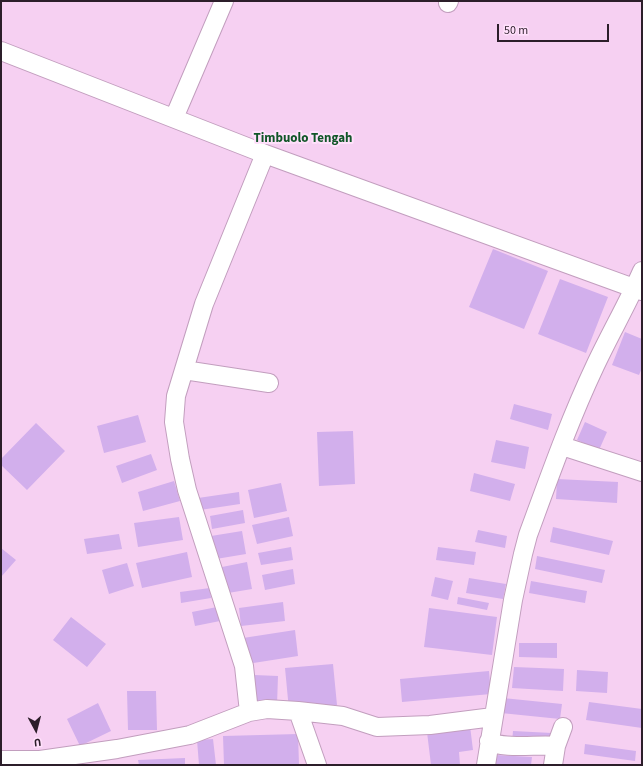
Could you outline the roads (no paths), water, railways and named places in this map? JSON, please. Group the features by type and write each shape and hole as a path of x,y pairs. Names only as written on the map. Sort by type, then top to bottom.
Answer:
{"street":[{"path":"174,118 224,1"},
{"path":"1,51 265,154 638,290"},
{"path":"249,712 244,666 187,490 174,422 176,396 195,330 211,284 265,154"},
{"path":"486,765 513,600 528,535 595,365 638,290 642,270"},
{"path":"184,370 269,383"},
{"path":"562,446 642,472"},
{"path":"1,760 40,760 117,749 190,735 249,712 267,710 298,711 343,716 377,727 430,725 493,717"},
{"path":"298,711 317,765"},
{"path":"553,765 556,746 563,727"},
{"path":"489,741 500,745 556,746"}],"district":[{"name":"Timbuolo Tengah","path":"303,139"}]}
